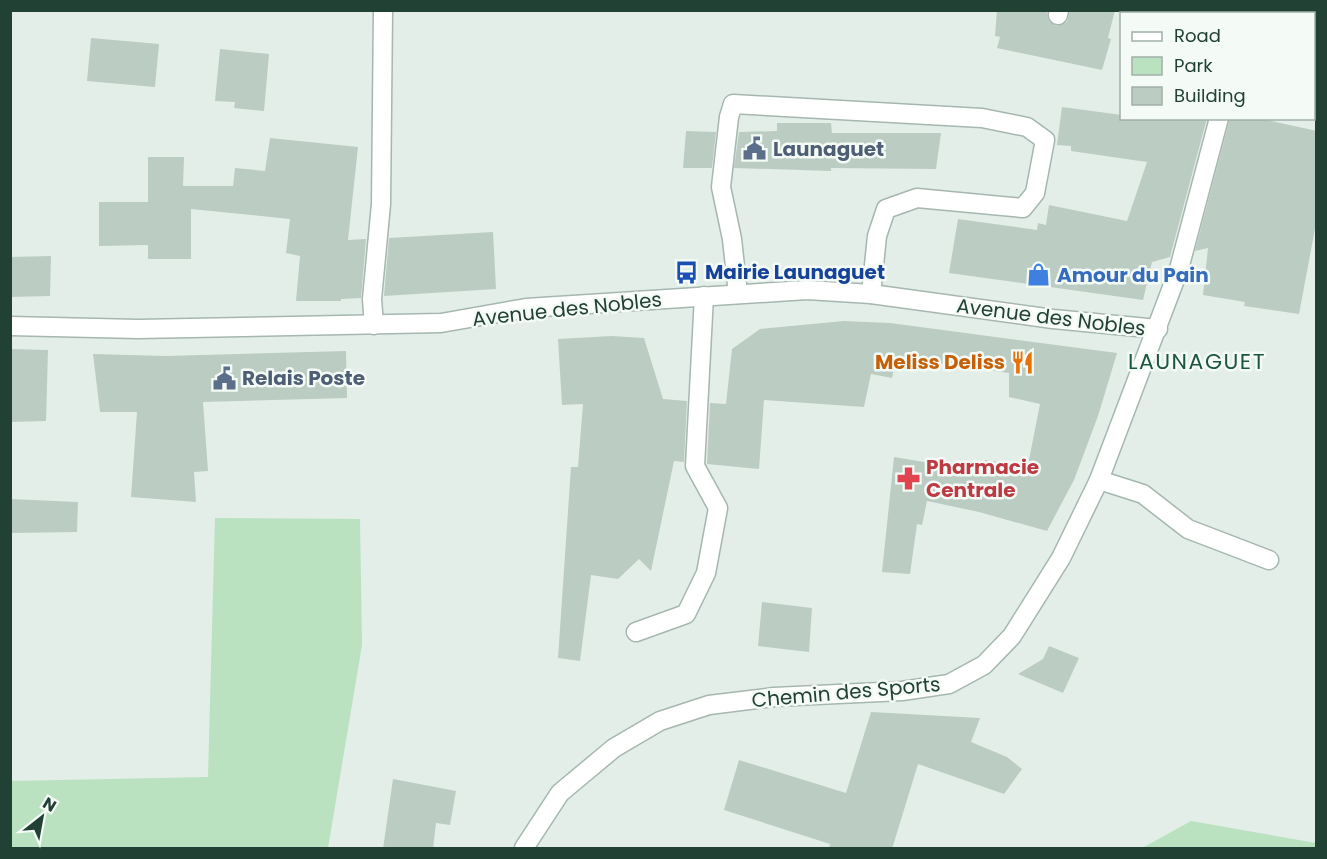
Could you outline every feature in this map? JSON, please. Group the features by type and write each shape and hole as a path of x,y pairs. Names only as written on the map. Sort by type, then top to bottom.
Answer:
{"street":[{"path":"375,325 372,299 381,204 383,10"},
{"path":"738,294 732,239 720,187 729,117 733,104 982,118 1027,127 1045,140 1035,193 1023,208 917,198 886,209 877,236 871,294"},
{"name":"Chemin des Sports","path":"524,849 560,793 614,748 660,721 709,705 763,698 902,691 950,684 984,665 1012,636 1061,558 1099,480 1179,269 1218,120"},
{"name":"Avenue des Nobles","path":"10,326 138,329 441,323 526,308 807,290 871,294 1053,319 1158,329"},
{"path":"636,632 686,614 706,573 718,508 695,466 704,296"},
{"path":"1099,480 1143,494 1188,529 1269,560"}],"green space":[{"path":"215,518 360,519 362,645 328,848 11,848 11,781 208,777"},
{"path":"1191,821 1316,843 1316,848 1142,848"}],"building":[{"path":"997,10 1047,10 1048,19 1056,26 1067,22 1070,10 1115,10 1108,38 1111,39 1102,70 997,48 1000,37 995,36"},
{"path":"91,38 159,44 155,87 87,81"},
{"path":"220,49 269,54 264,111 234,108 235,102 215,101"},
{"path":"1062,107 1120,115 1120,120 1206,120 1170,257 1152,262 1143,300 949,273 958,219 1037,230 1038,223 1046,225 1049,205 1127,221 1147,162 1071,151 1071,146 1057,145"},
{"path":"1229,120 1267,120 1317,131 1317,218 1299,314 1244,306 1245,302 1203,295 1208,248 1195,251"},
{"path":"777,123 831,123 832,133 941,133 936,169 831,168 831,171 734,168 739,132 777,131"},
{"path":"686,131 716,132 712,168 683,168"},
{"path":"270,138 358,147 348,240 366,239 361,298 341,299 341,301 296,301 300,256 286,253 290,219 191,209 191,259 148,259 148,245 99,246 99,202 148,202 148,157 184,157 183,186 233,186 235,168 265,171"},
{"path":"493,232 496,289 384,296 389,238"},
{"path":"51,256 50,296 10,297 10,257"},
{"path":"844,321 890,323 1117,353 1098,416 1074,480 1047,531 979,512 927,501 922,525 917,524 910,574 882,572 894,457 984,472 985,460 1018,465 1020,462 1028,465 1040,404 1009,397 1009,373 916,360 915,364 896,359 892,378 871,374 864,407 764,400 759,469 707,464 710,403 726,404 732,349 760,329"},
{"path":"612,336 644,338 663,399 687,401 684,462 674,461 651,571 639,559 618,579 591,575 580,661 558,658 571,467 578,467 583,404 562,405 558,339"},
{"path":"10,349 48,350 46,421 10,422"},
{"path":"346,351 347,398 203,402 208,471 194,472 196,502 131,497 137,412 100,412 93,354 166,356"},
{"path":"10,499 78,502 77,532 10,533"},
{"path":"762,602 812,608 809,652 758,646"},
{"path":"1049,646 1079,658 1063,693 1018,674 1043,659"},
{"path":"871,712 980,718 971,742 1007,757 1022,769 1004,794 918,764 892,849 829,849 830,844 724,810 739,760 846,793"},
{"path":"393,779 456,791 450,825 436,823 433,849 383,849"}],"place":[{"name":"Launaguet","path":"755,149"},
{"name":"Mairie Launaguet","path":"687,272"},
{"name":"Amour du Pain","path":"1039,275"},
{"name":"Meliss Deliss","path":"1023,362"},
{"name":"Relais Poste","path":"224,378"},
{"name":"Pharmacie Centrale","path":"908,479"}],"district":[{"name":"LAUNAGUET","path":"1197,361"}]}
